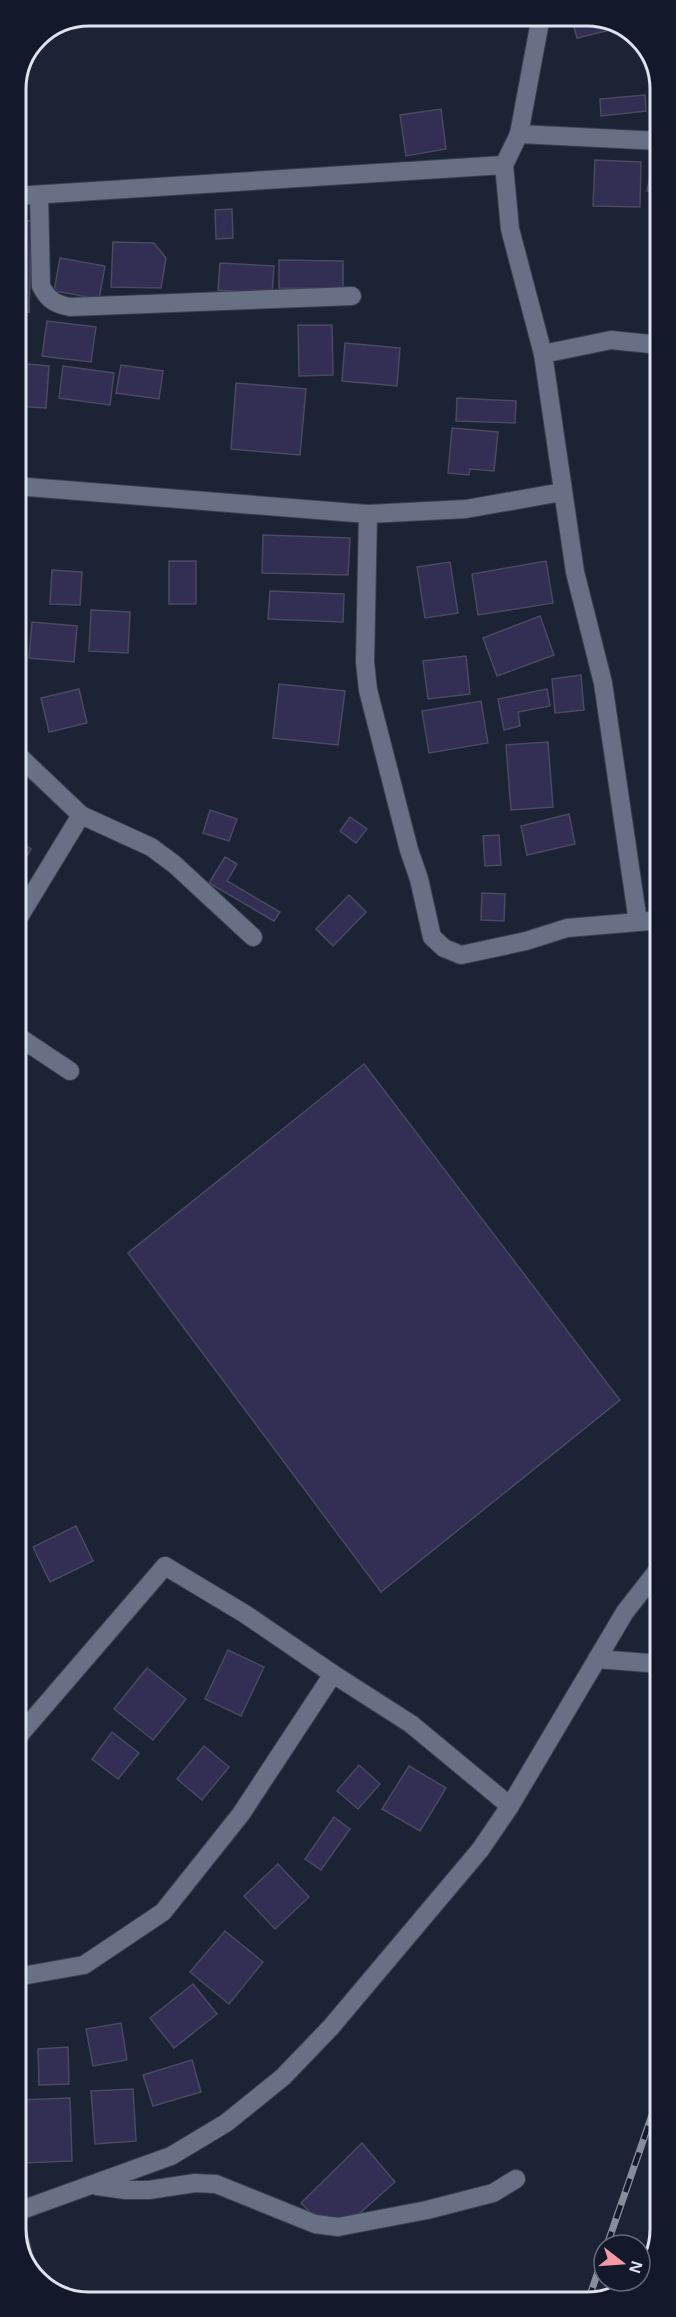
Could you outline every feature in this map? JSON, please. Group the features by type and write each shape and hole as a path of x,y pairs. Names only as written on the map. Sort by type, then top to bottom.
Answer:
{"street":[{"path":"539,26 519,134 504,165 510,229 543,354 575,572 603,683 638,922"},
{"path":"519,134 650,141"},
{"path":"26,196 504,165"},
{"path":"39,195 41,286 45,294 55,303 70,307 352,296"},
{"path":"543,354 611,340 650,344"},
{"path":"26,487 369,514 466,508 562,492"},
{"path":"369,514 364,662 368,690 409,850 419,879 432,937 444,948 461,955 526,941 567,928 650,921"},
{"path":"26,763 81,815 151,847 174,864 253,937"},
{"path":"26,906 81,815"},
{"path":"26,1042 70,1071"},
{"path":"26,1726 165,1566 245,1614 411,1724 510,1806"},
{"path":"26,2209 171,2156 226,2123 283,2077 331,2027 472,1859 510,1806 625,1612 650,1580"},
{"path":"597,1659 650,1663"},
{"path":"26,1975 84,1965 163,1912 241,1814 333,1674"},
{"path":"92,2186 149,2190 195,2183 216,2184 315,2224 338,2227 427,2210 493,2193 516,2180"}],"building":[{"path":"574,26 592,26 611,30 577,38"},
{"path":"645,95 646,111 601,116 600,99"},
{"path":"441,109 446,149 406,156 400,115"},
{"path":"595,160 641,162 640,207 593,206"},
{"path":"650,176 650,192 647,191"},
{"path":"232,209 233,238 216,239 215,210"},
{"path":"26,221 31,221 29,312 26,312"},
{"path":"26,221 31,221 29,312 26,312"},
{"path":"26,221 31,221 29,312 26,312"},
{"path":"113,242 154,243 166,258 161,288 111,287"},
{"path":"60,258 105,266 99,299 54,291"},
{"path":"279,260 343,261 343,289 279,288"},
{"path":"220,263 274,266 272,294 218,290"},
{"path":"47,321 96,327 91,362 42,356"},
{"path":"298,325 332,325 333,375 299,376"},
{"path":"345,343 400,348 397,386 342,381"},
{"path":"26,364 49,366 46,408 26,407"},
{"path":"121,365 163,371 159,399 116,393"},
{"path":"63,366 114,373 110,405 59,398"},
{"path":"236,383 306,389 300,455 231,449"},
{"path":"457,398 516,401 515,423 456,421"},
{"path":"452,428 498,432 494,471 470,469 469,475 448,473"},
{"path":"263,535 350,538 348,575 262,573"},
{"path":"169,561 196,561 196,604 169,604"},
{"path":"546,561 553,603 478,615 472,574"},
{"path":"450,562 458,613 425,618 417,567"},
{"path":"52,570 82,572 80,605 50,604"},
{"path":"270,591 344,594 343,622 268,619"},
{"path":"91,610 130,612 128,653 89,651"},
{"path":"540,616 554,655 497,676 483,638"},
{"path":"32,622 77,626 74,662 29,658"},
{"path":"466,656 470,694 428,699 423,661"},
{"path":"581,675 584,710 555,713 552,679"},
{"path":"279,684 345,691 338,745 273,738"},
{"path":"79,689 87,723 49,732 41,698"},
{"path":"547,689 550,706 518,712 520,726 504,730 498,699"},
{"path":"481,701 488,743 429,753 422,711"},
{"path":"548,742 553,807 511,810 506,745"},
{"path":"210,810 237,819 229,841 203,833"},
{"path":"569,814 575,844 527,855 521,826"},
{"path":"350,817 367,829 356,843 340,831"},
{"path":"499,835 501,865 485,866 483,836"},
{"path":"26,846 31,849 26,857"},
{"path":"225,857 237,864 227,881 280,912 274,921 209,883"},
{"path":"482,893 505,894 504,921 481,920"},
{"path":"349,895 366,912 333,946 316,929"},
{"path":"364,1064 620,1400 381,1592 128,1253"},
{"path":"76,1526 93,1561 50,1582 33,1547"},
{"path":"228,1650 264,1667 241,1716 205,1699"},
{"path":"147,1668 186,1699 153,1740 114,1709"},
{"path":"112,1732 139,1753 118,1779 92,1759"},
{"path":"204,1746 229,1767 202,1800 177,1779"},
{"path":"359,1765 380,1784 358,1809 337,1791"},
{"path":"409,1766 446,1788 420,1831 382,1809"},
{"path":"334,1817 350,1829 321,1870 305,1859"},
{"path":"278,1864 309,1897 275,1929 244,1896"},
{"path":"225,1931 263,1962 229,2004 190,1972"},
{"path":"193,1984 217,2014 174,2048 150,2018"},
{"path":"121,2023 127,2060 93,2066 86,2029"},
{"path":"68,2047 69,2084 39,2085 38,2049"},
{"path":"192,2060 201,2092 153,2106 143,2075"},
{"path":"133,2089 136,2141 95,2144 91,2091"},
{"path":"70,2098 72,2161 26,2163 26,2100"},
{"path":"362,2143 395,2182 334,2236 301,2203"}],"railway":[{"path":"611,2233 650,2121"}]}
